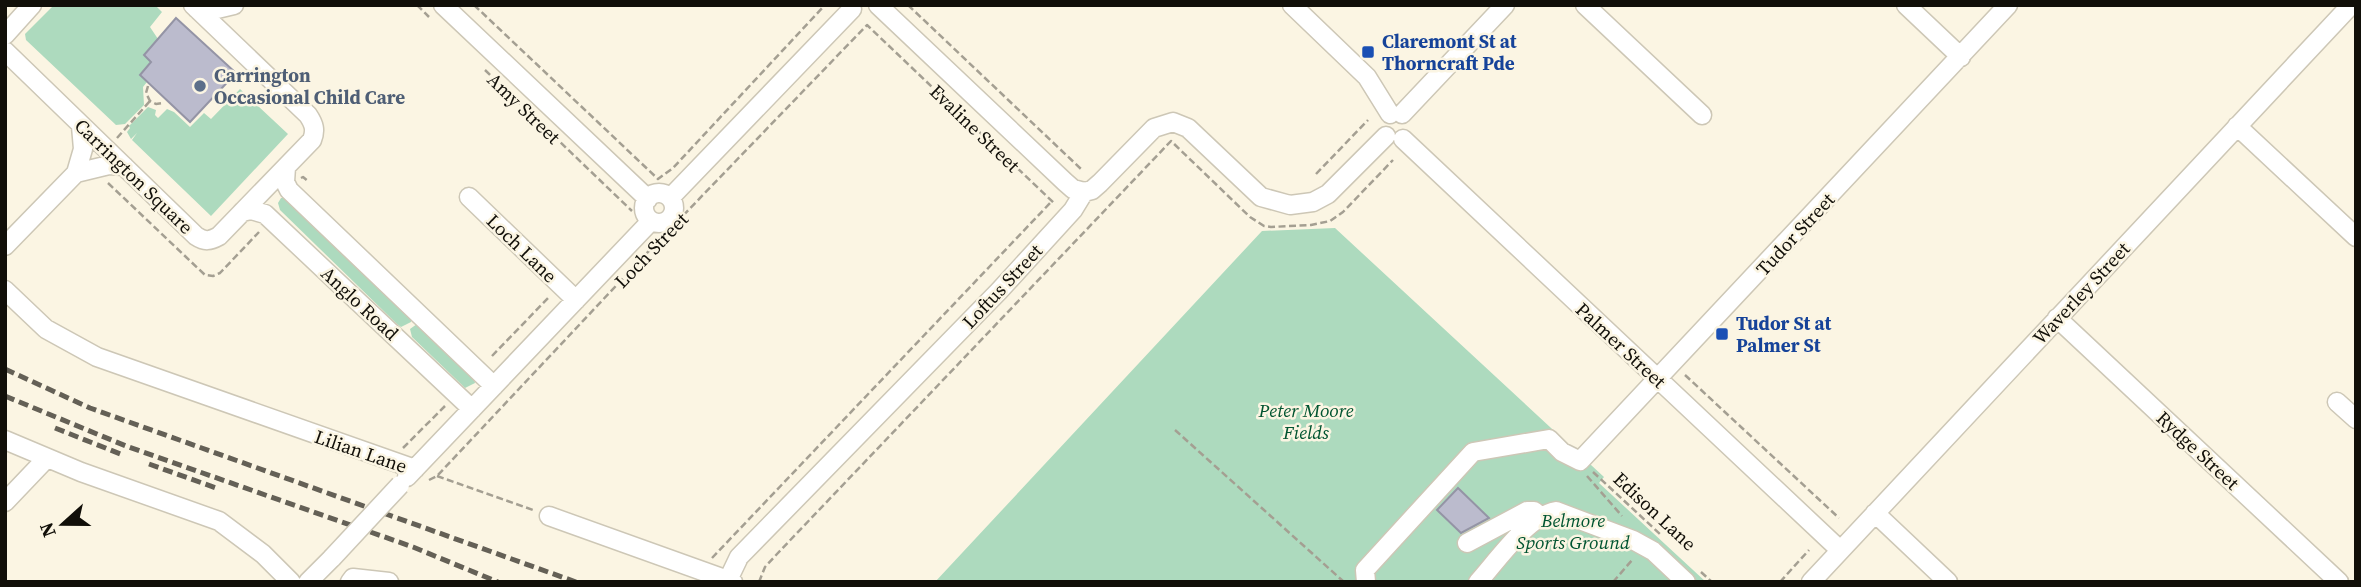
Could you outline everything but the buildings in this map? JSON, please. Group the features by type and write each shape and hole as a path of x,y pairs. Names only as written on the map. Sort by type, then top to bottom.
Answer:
{"street":[{"path":"195,7 213,10 235,5 231,42"},
{"name":"Amy Street","path":"443,5 648,199"},
{"path":"850,7 866,13 877,5"},
{"name":"Evaline Street","path":"877,5 1073,189 1084,192"},
{"path":"1292,5 1357,66 1396,114 1409,120 1410,128 1394,137 1383,124 1396,114 1505,5"},
{"path":"1585,5 1702,115"},
{"path":"1906,5 1961,57"},
{"name":"Tudor Street","path":"1580,461 2008,5"},
{"name":"Waverley Street","path":"1811,582 2351,5"},
{"path":"5,35 29,7"},
{"name":"Carrington Square","path":"5,51 204,240 211,240 219,236 312,141 315,132 308,115 195,7"},
{"name":"Loch Street","path":"670,198 850,7"},
{"name":"Loftus Street","path":"730,581 739,557 999,291 1068,216 1084,192 1092,190 1100,183 1160,124 1173,122 1195,134 1261,197 1281,204 1305,204 1328,194 1394,137"},
{"path":"5,246 76,173 83,149 81,125"},
{"path":"2236,126 2356,237"},
{"name":"Palmer Street","path":"1394,137 1840,550"},
{"path":"76,173 101,166 124,166"},
{"name":"Anglo Road","path":"286,167 285,182 289,190 494,386"},
{"path":"659,194 670,198 673,207 671,216 660,223 651,221 645,213 648,199 659,194"},
{"name":"Loch Lane","path":"469,197 576,300"},
{"name":"Anglo Road","path":"242,212 251,210 265,214 472,409"},
{"name":"Loch Street","path":"308,582 651,221"},
{"name":"Lilian Lane","path":"5,290 46,328 97,357 415,470"},
{"name":"Rydge Street","path":"2057,318 2339,582"},
{"path":"2337,402 2356,419"},
{"path":"1370,578 1473,452 1549,439 1562,452 1580,461"},
{"path":"5,440 46,459 219,521 263,555 291,582"},
{"path":"5,502 46,459"},
{"path":"1467,543 1527,511 1534,511 1540,516"},
{"path":"1478,582 1530,524 1540,516 1556,511 1645,547 1694,577"},
{"path":"1875,513 1948,582"},
{"path":"549,516 730,581"},
{"path":"350,582 353,578 388,582"}],"path":[{"path":"416,5 436,24"},
{"name":"Amy Street","path":"474,5 658,179 673,168 825,5"},
{"path":"908,5 1082,169"},
{"name":"Evaline Street","path":"867,25 1084,232"},
{"name":"Loch Street","path":"437,476 867,25"},
{"name":"Amy Street","path":"476,62 632,211"},
{"path":"148,86 146,93 150,101 163,103"},
{"path":"120,134 150,101"},
{"path":"1316,174 1368,120"},
{"name":"Loftus Street","path":"759,582 765,567 1171,141 1257,223 1271,227 1311,225 1335,218 1393,160"},
{"path":"105,180 205,275 220,273 260,232"},
{"name":"Loftus Street","path":"700,570 1052,201"},
{"path":"492,356 557,289"},
{"name":"Palmer Street","path":"1685,375 1839,518"},
{"path":"392,462 445,406 450,411"},
{"path":"1175,430 1344,582"},
{"path":"1580,461 1585,473 1626,521"},
{"name":"Edison Lane","path":"1580,461 1661,535"},
{"name":"Lilian Lane","path":"415,470 549,516"},
{"path":"1613,582 1645,547"},
{"path":"1780,582 1810,550"},
{"name":"Edison Lane","path":"1694,577 1712,582"}],"green space":[{"path":"54,5 155,5 162,12 150,27 158,39 144,55 151,62 140,74 147,82 143,87 144,105 125,124 116,125 26,40 25,34"},
{"path":"240,89 288,134 211,216 132,140 137,133 131,139 127,132 129,126 148,107 156,110 155,115 158,118 167,109 174,112 190,127 204,113 211,119"},
{"path":"281,198 285,198 411,317 411,322 401,327 397,324 280,210 278,203"},
{"name":"Peter Moore Fields","path":"1335,228 1604,477 1599,483 1706,582 935,582 1262,231"},
{"path":"417,324 474,378 475,383 465,388 412,337 410,329"}],"railway":[{"path":"5,369 90,408 576,582"},
{"path":"5,396 126,446 413,547 498,582"},
{"path":"55,428 123,455"},
{"path":"149,464 219,489"}],"place":[{"name":"Claremont St at Thorncraft Pde","path":"1368,52"},
{"name":"Carrington Occasional Child Care","path":"200,86"},
{"name":"Tudor St at Palmer St","path":"1722,334"}],"park label":[{"name":"Belmore Sports Ground","path":"1573,531"}]}
